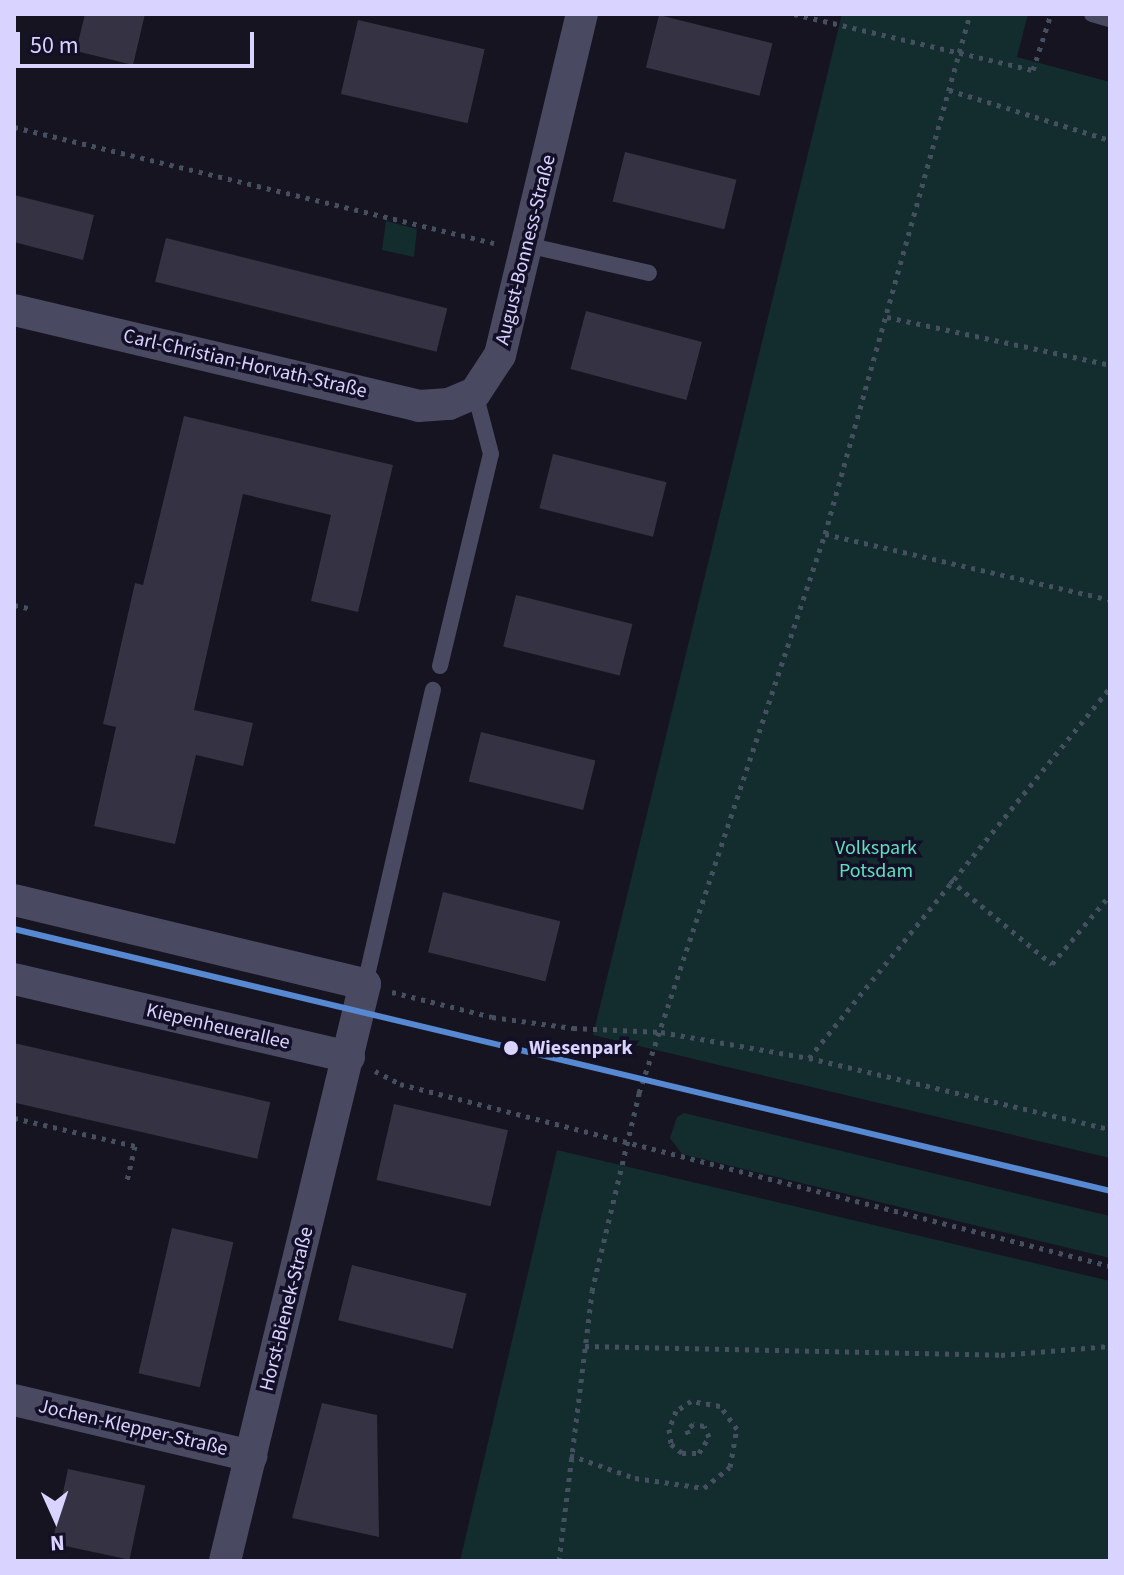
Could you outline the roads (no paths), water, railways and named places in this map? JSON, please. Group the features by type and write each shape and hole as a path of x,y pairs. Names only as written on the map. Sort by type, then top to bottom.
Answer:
{"street":[{"name":"August-Bonness-Straße","path":"475,393 500,355 527,248 577,15"},
{"name":"Carl-Christian-Horvath-Straße","path":"14,310 419,406 449,404 475,393"},
{"path":"14,900 365,984 349,1057"},
{"name":"Kiepenheuerallee","path":"14,979 349,1057"},
{"name":"Horst-Bienek-Straße","path":"225,1561 349,1057"},
{"name":"Jochen-Klepper-Straße","path":"14,1400 251,1456"}],"lane":[{"path":"1092,14 1110,19"},
{"path":"527,248 649,273"},
{"path":"440,666 491,454 475,393"},
{"path":"365,984 433,690"}],"place":[{"name":"Wiesenpark","path":"511,1048"}],"park label":[{"name":"Volkspark Potsdam","path":"876,860"}]}
